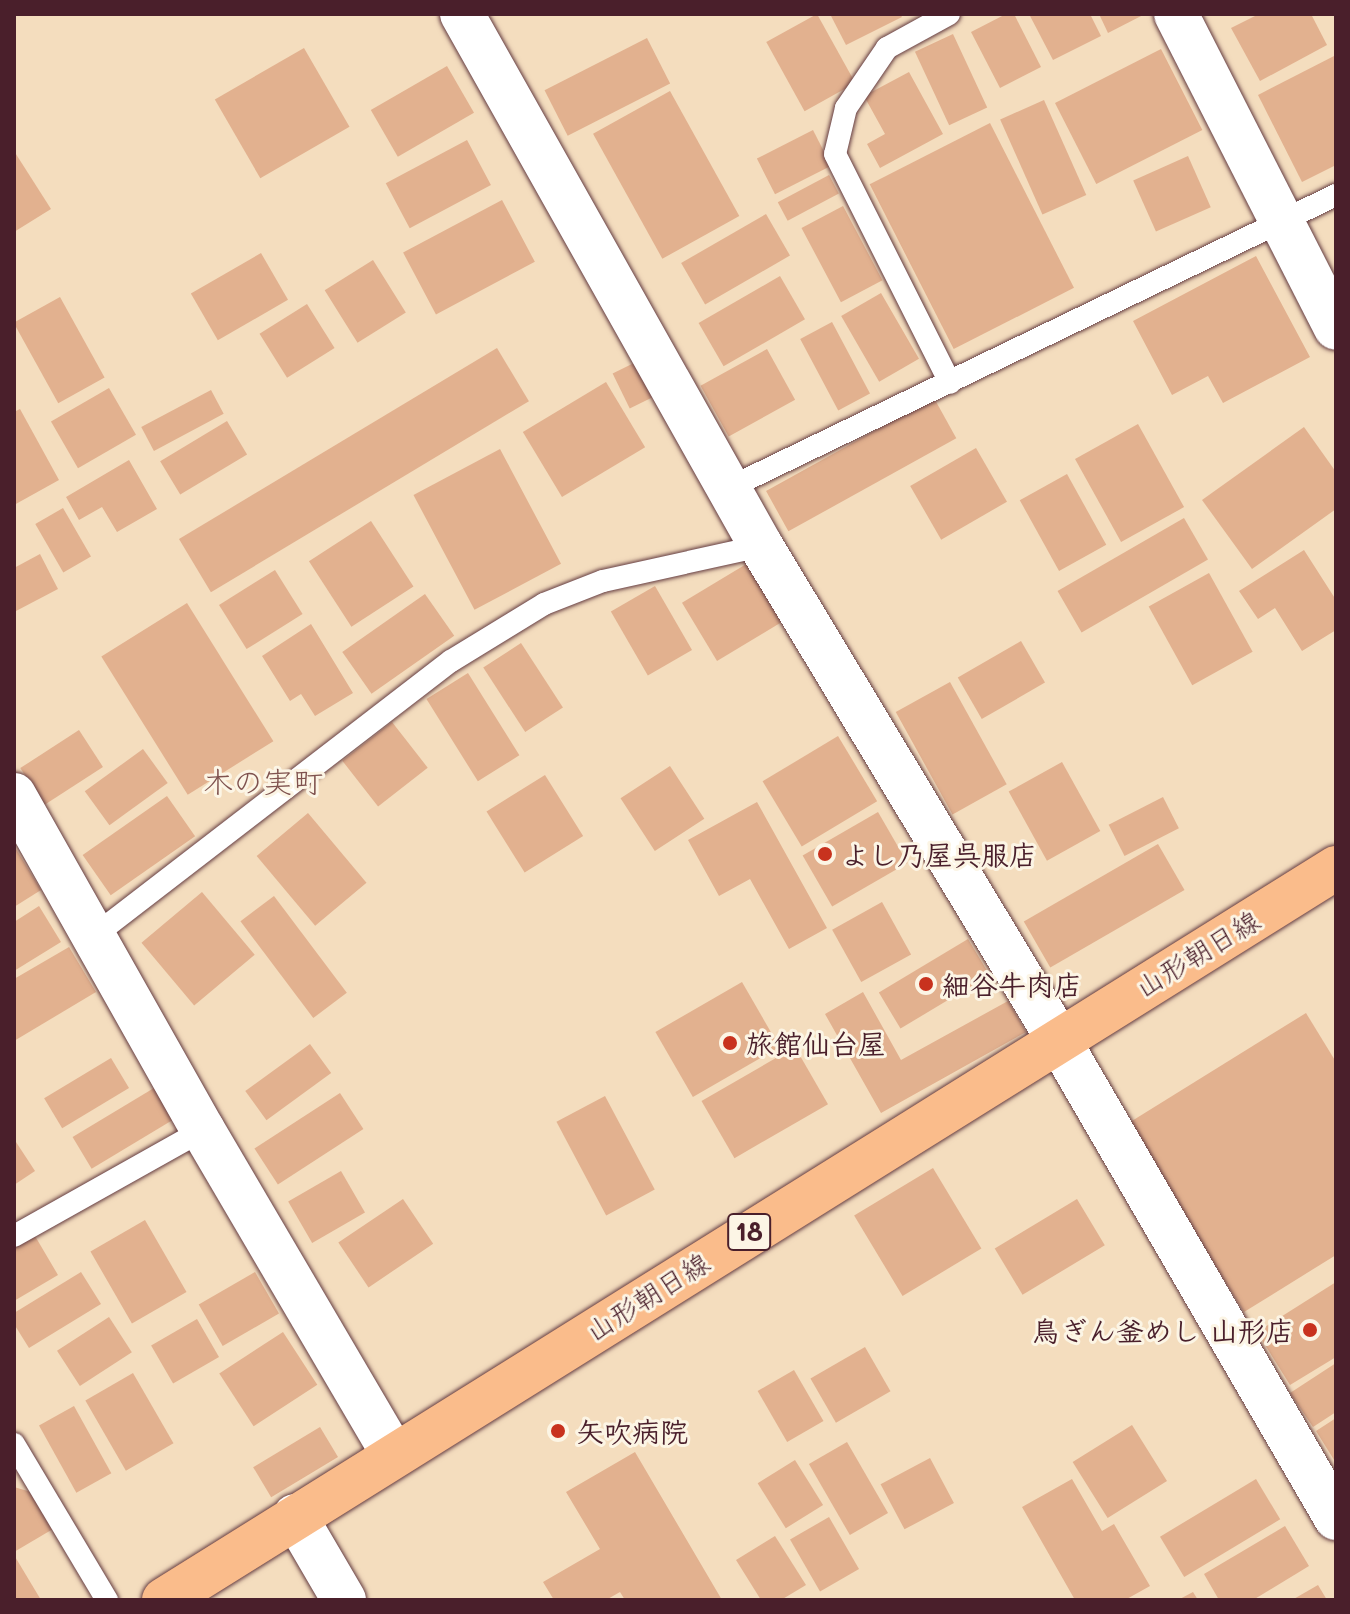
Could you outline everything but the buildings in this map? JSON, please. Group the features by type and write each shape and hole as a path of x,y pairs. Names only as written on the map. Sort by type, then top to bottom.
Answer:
{"main road":[{"name":"山形朝日線","path":"164,1600 1336,868"}],"street":[{"path":"462,14 761,546 1058,1039 1336,1518"},
{"path":"1176,14 1336,328"},
{"path":"14,795 203,1130 394,1455"},
{"path":"295,1516 344,1600"}],"lane":[{"path":"949,14 922,21 887,48 846,108 835,154 950,383"},
{"path":"729,488 1336,195"},
{"path":"95,935 451,661 544,604 603,581 761,546"},
{"path":"14,1236 203,1130"},
{"path":"14,1446 107,1600"}],"place":[{"name":"よし乃屋呉服店","path":"825,854"},
{"name":"細谷牛肉店","path":"926,984"},
{"name":"旅館仙台屋","path":"730,1043"},
{"name":"鳥ぎん釜めし 山形店","path":"1310,1330"},
{"name":"矢吹病院","path":"558,1431"}],"district":[{"name":"木の実町","path":"263,781"}]}
